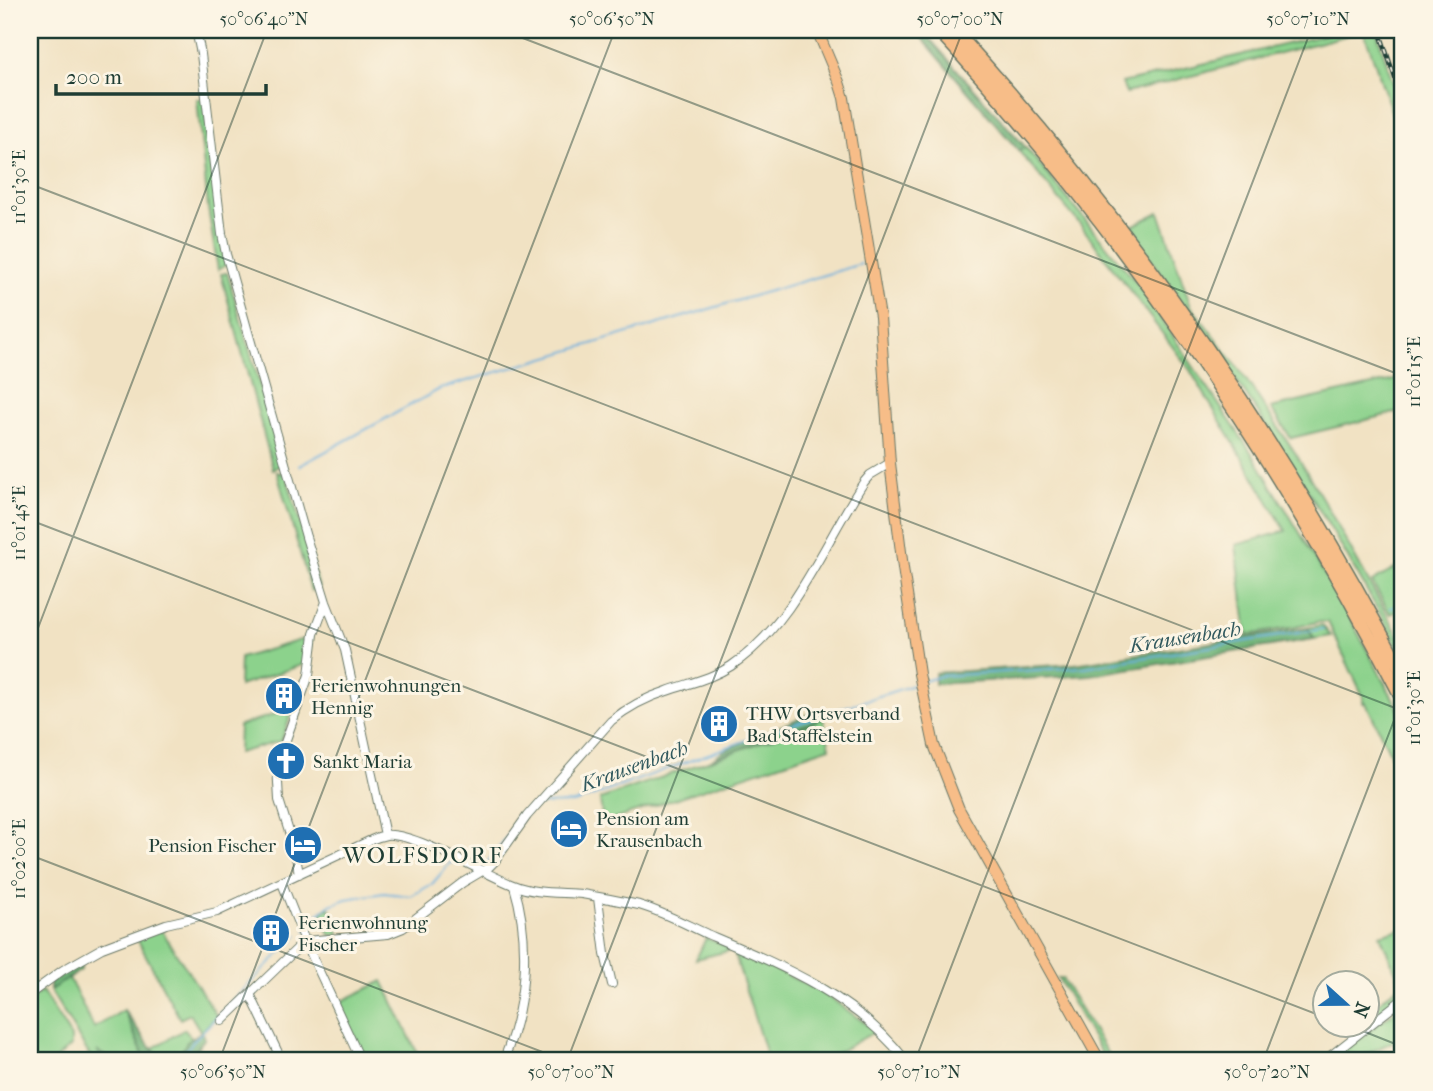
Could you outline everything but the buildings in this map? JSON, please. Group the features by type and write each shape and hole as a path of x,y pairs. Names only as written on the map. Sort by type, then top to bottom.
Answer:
{"highway":[{"path":"938,30 1061,174 1197,356 1318,544 1403,701"},
{"path":"954,30 1069,164 1143,260 1207,350 1326,536 1403,674"}],"main road":[{"path":"817,30 839,82 867,233 884,347 890,463 919,674 942,768 959,809 981,850 1100,1061"}],"street":[{"path":"196,30 226,254 326,602 345,650 385,835"},
{"path":"222,1021 305,941 388,934 403,928 462,883 495,862 527,816 619,715 643,699 722,672 753,648 776,625 797,596 864,482 870,475 890,463"},
{"path":"299,874 295,851 279,800 277,765 309,675 314,634 326,602"},
{"path":"30,994 63,970 102,948 166,924 216,912 385,835 411,839 514,886 638,905 692,927 777,965 833,995 881,1032 906,1061"},
{"path":"282,883 305,941 361,1061"},
{"path":"503,1061 516,1029 520,1009 522,919 514,886"},
{"path":"598,898 612,984"},
{"path":"250,993 282,1061"},
{"path":"1324,1061 1403,999"}],"green space":[{"path":"915,30 922,30 1026,148 1018,150"},
{"path":"1346,30 1376,30 1403,113 1403,146 1364,31 1126,93 1122,83"},
{"path":"197,99 201,99 204,104 226,265 218,270 208,208"},
{"path":"1026,148 1137,283 1253,455 1303,538 1403,717 1403,780 1366,703 1363,703 1363,696 1328,622 1247,635 1236,545 1286,531 1190,370 1079,223 1018,150"},
{"path":"1159,212 1191,306 1239,369 1296,454 1403,644 1403,656 1340,544 1274,437 1128,228"},
{"path":"227,273 283,464 273,469 221,274"},
{"path":"1403,378 1403,411 1291,438 1271,408"},
{"path":"277,472 286,474 319,588 311,591"},
{"path":"1403,564 1403,593 1400,595 1403,609 1390,614 1372,582"},
{"path":"1322,625 1331,636 1314,639 1308,628"},
{"path":"1308,628 1314,639 1090,675 935,684 935,673 1075,664"},
{"path":"311,637 308,663 239,686 240,658"},
{"path":"294,708 281,741 238,753 239,726"},
{"path":"821,709 823,718 712,759 723,751"},
{"path":"823,718 830,747 603,823 600,799"},
{"path":"329,907 340,935 330,935 322,913"},
{"path":"160,928 217,1016 201,1032 190,1014 180,1019 136,937"},
{"path":"1403,928 1403,995 1380,1013 1380,1002 1399,985 1380,935"},
{"path":"706,938 726,946 728,951 696,959"},
{"path":"733,949 822,992 876,1031 822,1061 768,1061"},
{"path":"81,964 81,970 50,990 50,982"},
{"path":"69,978 94,1028 124,1010 146,1061 114,1061 97,1051 105,1061 93,1061 50,990"},
{"path":"1058,978 1062,978 1112,1061 1106,1061"},
{"path":"383,981 421,1061 366,1061 338,1003"},
{"path":"42,991 71,1037 71,1046 53,1061 33,1061 30,1057 30,1000"},
{"path":"1403,1005 1403,1037 1351,1061 1329,1061 1359,1038 1380,1038 1380,1022"},
{"path":"124,1010 160,1061 146,1061"},
{"path":"185,1029 191,1038 177,1060 160,1061 153,1048"},
{"path":"201,1032 205,1038 187,1061 176,1061 187,1042"}],"waterway":[{"path":"299,466 440,389 861,264"},
{"path":"1391,608 1403,604"},
{"name":"Krausenbach","path":"924,681 941,676 1085,667 1323,629"},
{"name":"Krausenbach","path":"542,804 574,803 763,734 916,684"},
{"name":"Krausenbach","path":"477,864 485,865 520,820"},
{"name":"Krausenbach","path":"306,931 316,916 330,905 346,899 384,893 411,896 432,884 451,862 458,863"},
{"name":"Krausenbach","path":"178,1061 194,1040 298,935"}],"railway":[{"path":"1379,30 1403,102"}],"place":[{"name":"Ferienwohnungen Hennig","path":"284,696"},
{"name":"THW Ortsverband Bad Staffelstein","path":"719,724"},
{"name":"Sankt Maria","path":"286,761"},
{"name":"Pension am Krausenbach","path":"569,829"},
{"name":"Pension Fischer","path":"303,845"},
{"name":"Ferienwohnung Fischer","path":"271,933"}],"district":[{"name":"WOLFSDORF","path":"423,855"}]}
